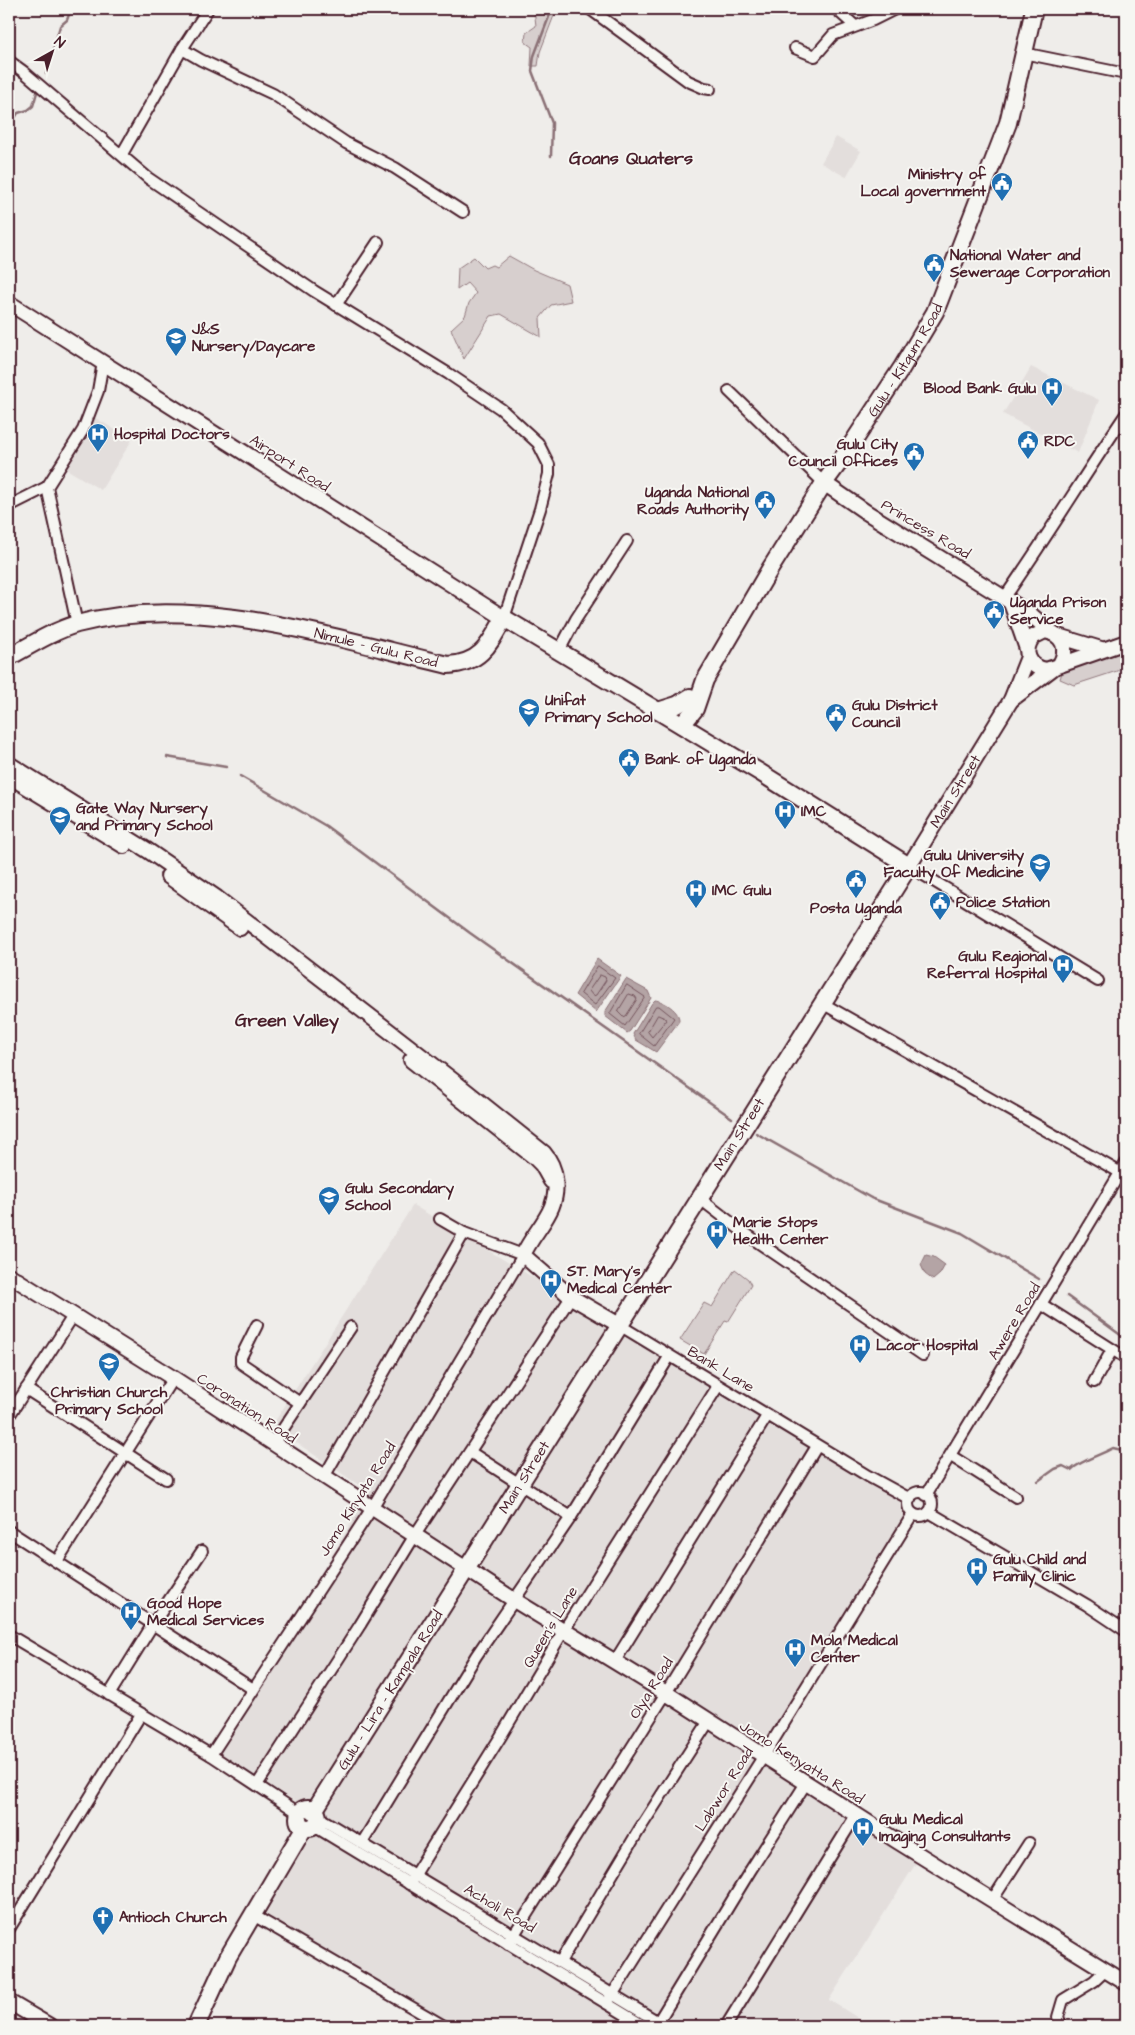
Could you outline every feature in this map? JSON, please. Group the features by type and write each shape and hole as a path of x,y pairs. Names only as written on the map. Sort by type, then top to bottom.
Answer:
{"main road":[{"name":"Gulu - Kitgum Road","path":"679,723 770,569 824,483 901,369 934,312 1008,124 1034,9"},
{"name":"Nimule - Gulu Road","path":"9,657 48,636 77,624 121,615 148,614 223,616 271,624 448,665 471,661 481,653 504,618"},
{"path":"504,618 761,773 908,866"},
{"path":"658,711 692,703 698,735"},
{"name":"Main Street","path":"467,1569 908,866"},
{"name":"Gulu - Lira - Kampala Road","path":"196,2026 228,1957 310,1819 467,1569"}],"street":[{"path":"122,154 182,49 208,9"},
{"path":"590,9 688,81 710,89"},
{"path":"836,9 855,26"},
{"path":"796,48 815,56 833,34 873,20 895,9"},
{"path":"182,49 273,94 346,143 395,168 463,212"},
{"path":"1023,53 1126,74"},
{"path":"9,61 161,188 336,305 449,374 501,409 538,443 550,464 549,474 540,508 504,618"},
{"path":"336,305 378,242"},
{"name":"Airport Road","path":"9,303 504,618"},
{"path":"9,506 47,487 84,430 93,408 103,362"},
{"path":"729,392 824,483"},
{"path":"1126,414 1008,600 1027,653 1035,666 1046,670 1101,649 1126,642"},
{"name":"Princess Road","path":"824,483 866,512 1030,614 1055,634"},
{"path":"47,487 77,624"},
{"path":"559,650 576,619 627,541"},
{"path":"1011,700 1027,653 1028,642 1038,633 1055,634 1101,649"},
{"path":"1011,700 1056,666 1064,657 1063,642 1055,634"},
{"name":"Main Street","path":"908,866 1011,700"},
{"path":"9,764 148,850 217,898 264,940 542,1165 557,1190 551,1211 523,1255 464,1233 440,1219"},
{"path":"9,776 143,858 264,940"},
{"path":"908,866 1098,981"},
{"path":"822,1003 1120,1173"},
{"name":"Awere Road","path":"926,1495 1126,1163"},
{"path":"699,1198 746,1234 923,1355"},
{"path":"324,1477 464,1233"},
{"name":"Bank Lane","path":"523,1255 571,1297 817,1446 910,1499"},
{"name":"Jomo Kinyata Road","path":"211,1755 372,1508 523,1255"},
{"name":"Coronation Road","path":"9,1275 173,1378 514,1600 564,1630"},
{"path":"257,1785 360,1626 415,1536 571,1297"},
{"path":"1041,1304 1126,1358"},
{"path":"9,1416 73,1316"},
{"path":"257,1325 241,1357 241,1363 300,1404"},
{"path":"272,1444 351,1327"},
{"path":"1094,1382 1112,1350"},
{"path":"362,1843 476,1656 571,1516 669,1356"},
{"path":"57,1561 173,1378"},
{"name":"Queen's Lane","path":"409,1884 564,1630 718,1386"},
{"path":"26,1388 166,1479"},
{"path":"615,1662 767,1416"},
{"name":"Olya Road","path":"508,1944 666,1694 817,1446"},
{"path":"470,1452 571,1516"},
{"path":"951,1456 1016,1497"},
{"path":"916,1493 926,1495 932,1504 929,1512 921,1516 913,1514 909,1507 910,1499 916,1493"},
{"path":"929,1512 1087,1605 1126,1631"},
{"name":"Labwor Road","path":"606,2003 763,1756 913,1514"},
{"path":"9,1531 253,1689"},
{"path":"109,1696 153,1624 202,1551"},
{"name":"Jomo Kenyatta Road","path":"564,1630 1126,1983"},
{"path":"9,1635 211,1755 310,1819"},
{"path":"9,1929 141,1714"},
{"path":"560,1962 639,1830 709,1721"},
{"path":"662,2024 750,1871 806,1783"},
{"path":"726,2026 856,1815"},
{"name":"Acholi Road","path":"310,1819 362,1843 662,2024"},
{"name":"Acholi Road","path":"310,1819 409,1884 644,2026"},
{"path":"992,1899 1029,1843"},
{"path":"253,1915 444,2026"},
{"path":"1061,2026 1058,2017 1063,2000 1094,1981 1106,1970"},
{"path":"9,2002 50,2026"}],"shaded area":[{"path":"534,9 559,9 555,13 540,52 538,66 531,66 532,47 525,42 526,33 536,26"},
{"path":"836,137 861,151 846,177 821,163"},
{"path":"509,256 534,270 567,284 571,301 551,305 540,318 541,337 501,314 491,316 464,359 451,329 465,316 469,303 476,293 467,283 457,290 458,268 474,257 485,268 492,265 496,267"},
{"name":"Blood Bank Gulu","path":"1031,367 1099,400 1078,453 1003,414"},
{"name":"Hospital Doctors","path":"94,417 132,440 101,490 63,467"},
{"path":"1126,645 1126,668 1074,685 1060,679 1063,669"},
{"path":"413,1205 907,1503 907,1511 758,1755 920,1857 829,2000 871,2026 456,2026 265,1915 322,1817 218,1754 369,1492 272,1426"},
{"path":"735,1269 748,1279 751,1285 728,1322 725,1321 704,1354 680,1340 704,1303 712,1307"}],"water":[{"path":"597,959 621,976 596,1012 575,995"},
{"path":"626,979 648,991 651,998 627,1033 605,1016 605,1012"},
{"path":"655,1000 671,1007 679,1017 679,1021 656,1052 636,1040 633,1034"},
{"path":"926,1255 934,1257 945,1265 940,1274 933,1280 925,1274 921,1265"}],"waterway":[{"path":"46,74 60,26 67,20 71,9"},
{"path":"551,156 552,123 532,71 534,56 552,9"},
{"path":"9,127 18,113 28,110 33,106 38,89"},
{"path":"167,757 226,767"},
{"path":"240,776 326,826 470,933 732,1118"},
{"path":"756,1133 871,1198 962,1233 1039,1279"},
{"path":"1067,1296 1126,1339"},
{"path":"1038,1481 1055,1469 1063,1466 1071,1470 1086,1460 1113,1448 1126,1451"}],"place":[{"name":"Ministry of Local government","path":"1002,202"},
{"name":"National Water and Sewerage Corporation","path":"934,283"},
{"name":"J&S Nursery/Daycare","path":"176,357"},
{"name":"Blood Bank Gulu","path":"1052,407"},
{"name":"Hospital Doctors","path":"98,453"},
{"name":"RDC","path":"1028,460"},
{"name":"Gulu City Council Offices","path":"914,472"},
{"name":"Uganda National Roads Authority","path":"765,520"},
{"name":"Uganda Prison Service","path":"994,630"},
{"name":"Unifat Primary School","path":"529,728"},
{"name":"Gulu District Council","path":"836,733"},
{"name":"Bank of Uganda","path":"629,778"},
{"name":"IMC","path":"785,830"},
{"name":"Gate Way Nursery and Primary School","path":"60,836"},
{"name":"Gulu University Faculty Of Medicine","path":"1040,883"},
{"name":"Posta Uganda","path":"856,899"},
{"name":"IMC Gulu","path":"696,909"},
{"name":"Police Station","path":"940,921"},
{"name":"Gulu Regional Referral Hospital","path":"1063,984"},
{"name":"Gulu Secondary School","path":"329,1216"},
{"name":"Marie Stops Health Center","path":"717,1250"},
{"name":"ST. Mary's Medical Center","path":"551,1299"},
{"name":"Lacor Hospital","path":"860,1364"},
{"name":"Christian Church Primary School","path":"109,1382"},
{"name":"Gulu Child and Family Clinic","path":"977,1587"},
{"name":"Good Hope Medical Services","path":"131,1631"},
{"name":"Mola Medical Center","path":"795,1668"},
{"name":"Gulu Medical Imaging Consultants","path":"863,1847"},
{"name":"Antioch Church","path":"103,1936"}],"district":[{"name":"Goans Quaters","path":"631,158"},
{"name":"Green Valley","path":"287,1020"}]}
